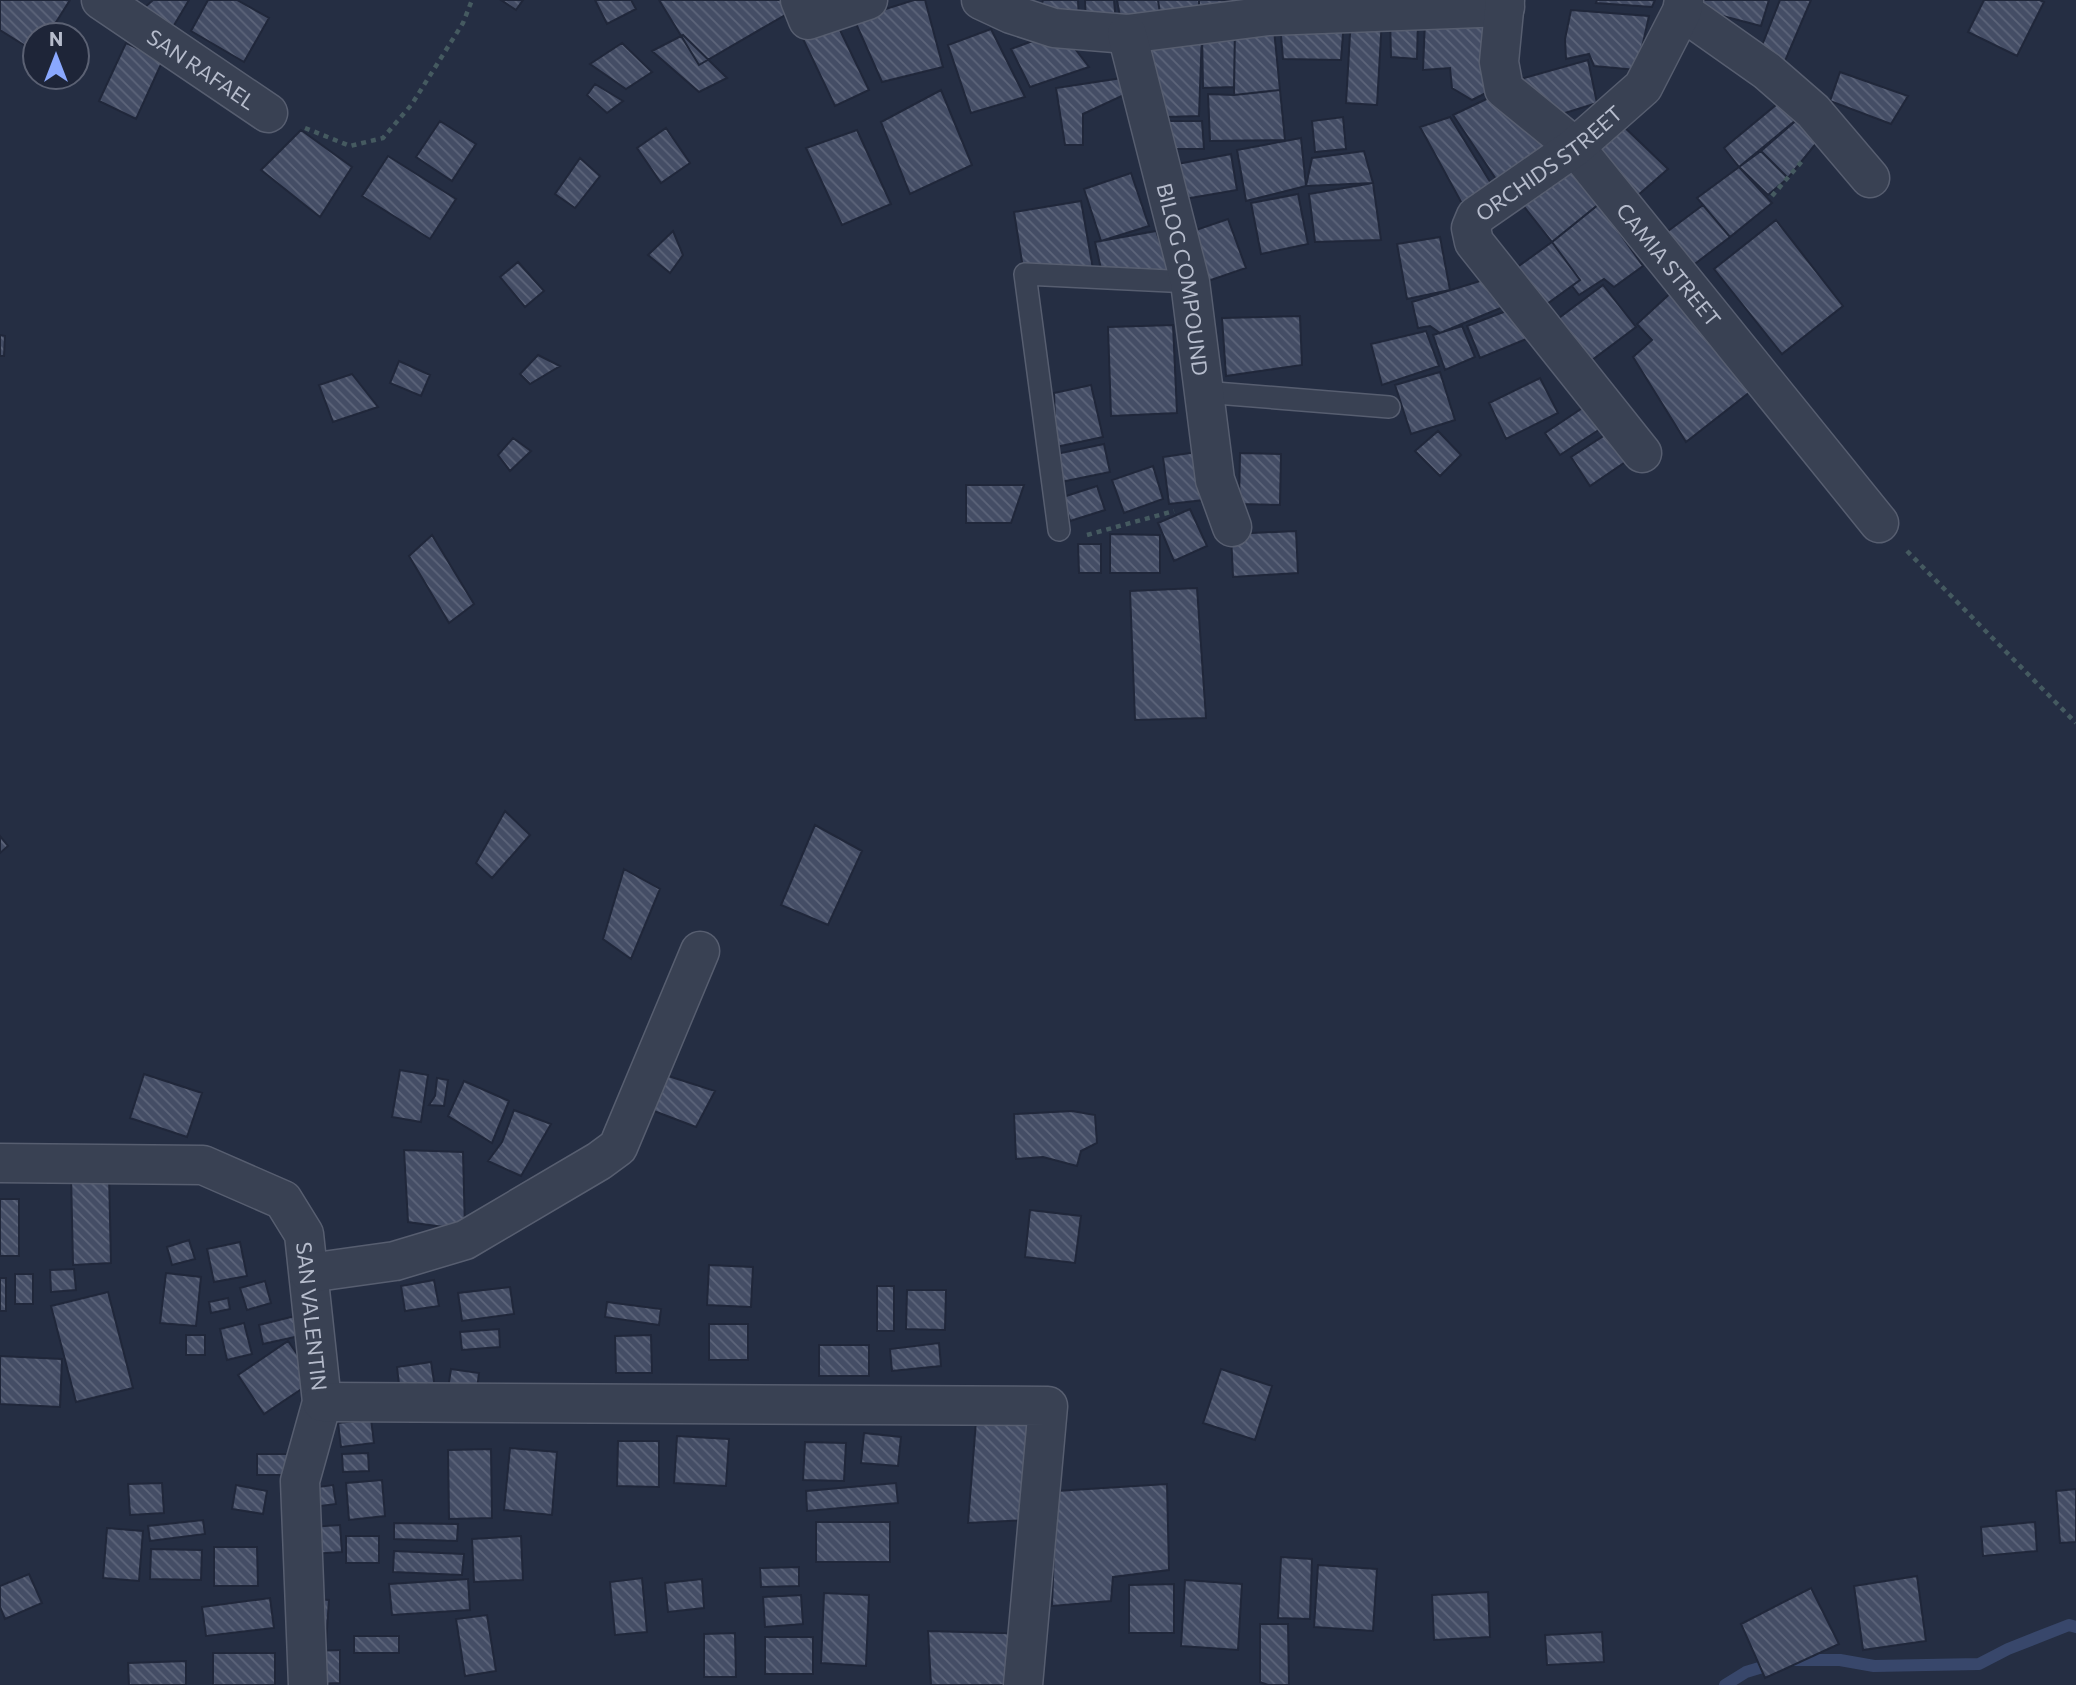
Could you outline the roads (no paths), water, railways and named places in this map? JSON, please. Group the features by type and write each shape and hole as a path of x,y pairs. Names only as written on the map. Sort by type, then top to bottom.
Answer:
{"street":[{"name":"SAN RAFAEL","path":"101,0 268,113"},
{"path":"800,0 808,20 868,0"},
{"path":"981,0 1011,14 1054,28 1128,34 1269,16 1505,4"},
{"name":"CAMIA STREET","path":"1505,4 1499,62 1504,89 1575,147 1879,523"},
{"path":"1683,6 1767,71 1813,111 1870,178"},
{"name":"ORCHIDS STREET","path":"1642,453 1474,243 1471,228 1476,216 1575,147 1643,87 1683,6"},
{"name":"BILOG COMPOUND","path":"1128,34 1190,282 1215,480 1231,527"},
{"path":"309,1273 395,1261 465,1240 618,1147 701,951"},
{"name":"SAN VALENTIN","path":"0,1163 203,1165 283,1200 304,1234 322,1402 300,1481 308,1685"},
{"path":"322,1402 1048,1406 1023,1685"}],"lane":[{"path":"1059,530 1025,274 1190,282"},
{"path":"1203,392 1390,407"}],"waterway":[{"path":"1725,1685 1746,1672 1786,1660 1840,1660 1874,1666 1979,1664 2008,1649 2069,1625 2076,1627"}]}
